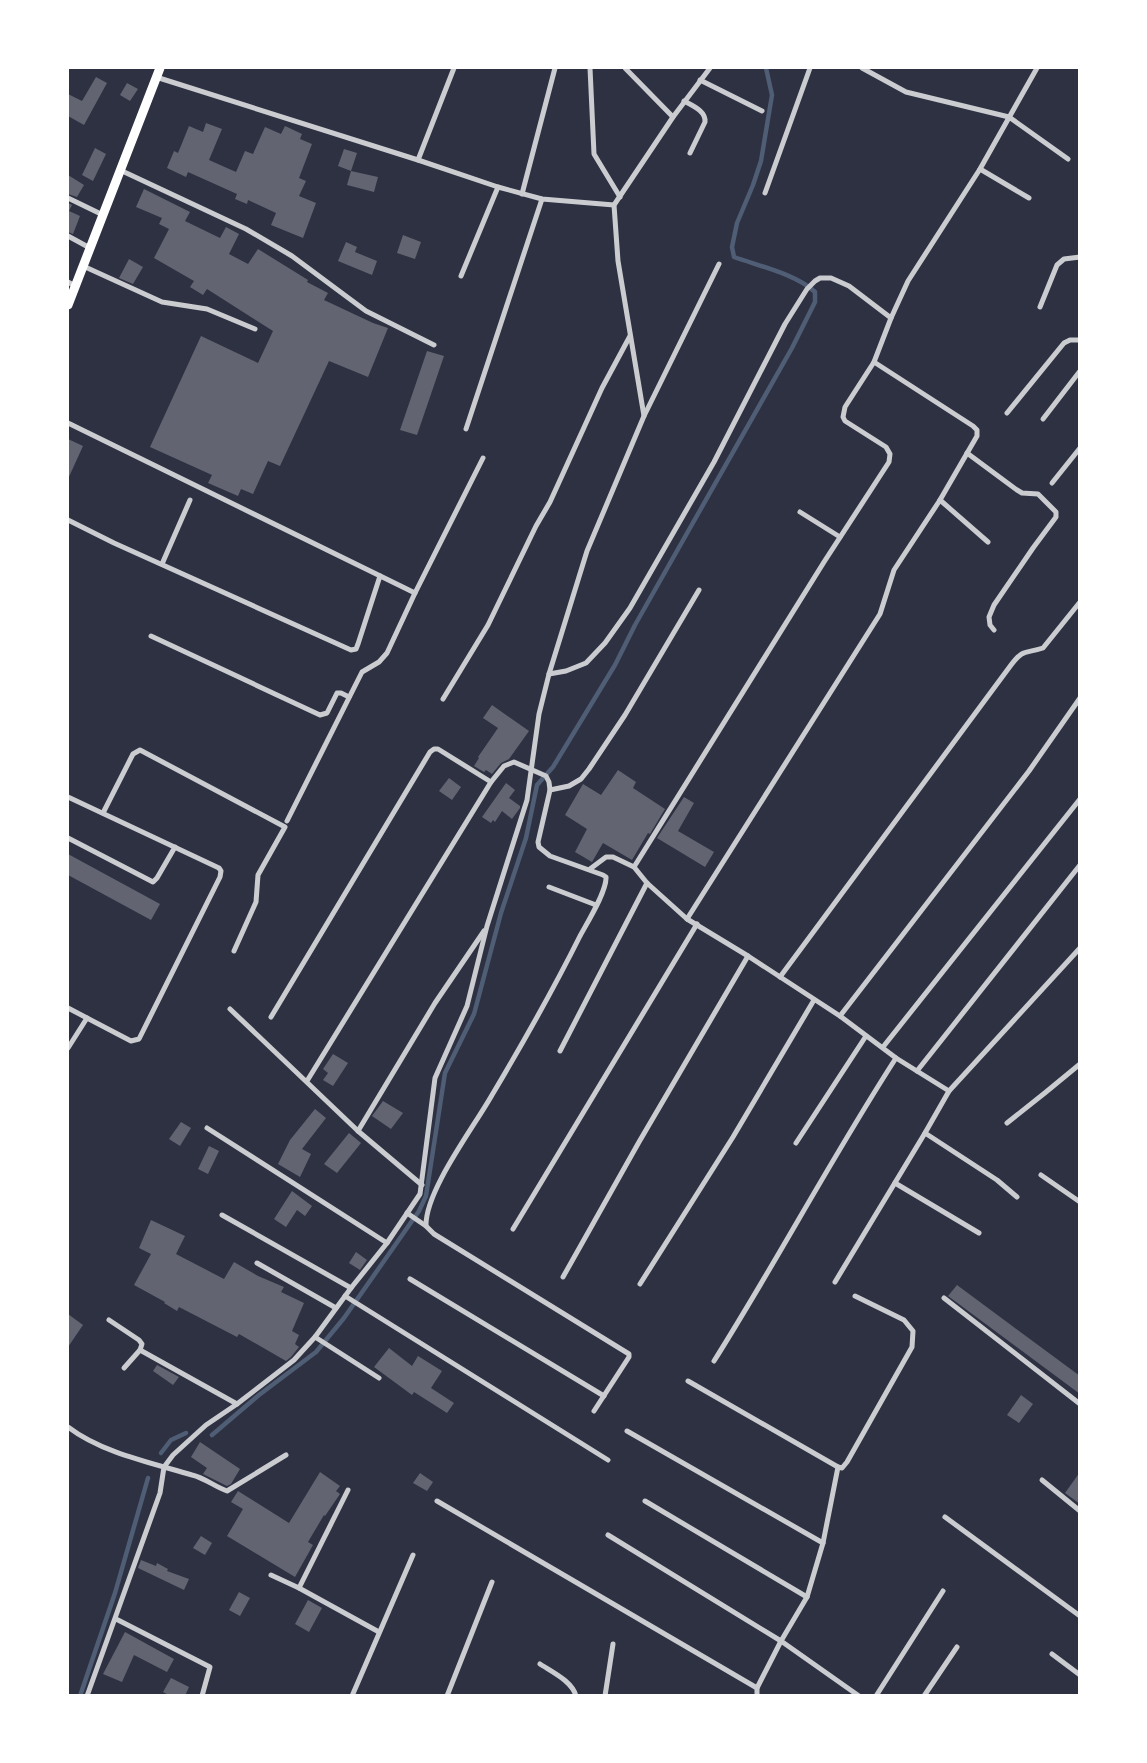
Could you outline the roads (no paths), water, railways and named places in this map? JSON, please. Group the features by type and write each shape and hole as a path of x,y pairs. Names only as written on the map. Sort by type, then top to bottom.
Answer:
{"main road":[{"path":"68,305 71,284 83,266 160,68"}],"street":[{"path":"418,160 454,68"},
{"path":"522,194 555,68"},
{"path":"590,68 594,154 620,197"},
{"path":"625,68 673,116"},
{"path":"644,416 618,261 614,205 673,116 710,68"},
{"path":"765,193 810,68"},
{"path":"862,68 906,92 1009,117 1068,159"},
{"path":"634,866 889,462 890,454 886,447 850,426 845,421 845,407 874,362 908,281 980,169 1037,68"},
{"path":"156,77 522,194 542,199 614,205"},
{"path":"700,80 762,111"},
{"path":"684,101 702,112 705,117 690,153"},
{"path":"980,169 1029,198"},
{"path":"120,170 246,229 292,256 366,311 434,345"},
{"path":"461,276 498,187"},
{"path":"68,198 104,215"},
{"path":"466,429 542,199"},
{"path":"68,236 90,248"},
{"path":"1040,307 1058,265 1064,259 1080,258"},
{"path":"87,1696 160,1493 164,1467 173,1455 206,1425 237,1404 294,1360 318,1338 350,1288 386,1244 420,1194 435,1078 467,1006 487,926 528,800 533,770 538,714 587,551 644,416 719,264"},
{"path":"83,266 162,302 207,309 255,329"},
{"path":"549,674 566,671 586,663 605,643 630,608 714,462 785,324 807,289 820,278 831,278 848,286 891,318"},
{"path":"444,699 488,625 536,526 550,502 602,388 630,336"},
{"path":"1007,413 1064,343 1070,340 1080,340"},
{"path":"687,919 880,614 894,570 940,500 977,436 977,430 973,426 874,362"},
{"path":"1043,419 1080,371"},
{"path":"68,423 227,497 415,593"},
{"path":"1052,483 1080,448"},
{"path":"967,453 1022,493 1038,494 1056,512 1056,517 1032,548 994,605 989,617 990,624 994,630"},
{"path":"287,821 362,672 380,662 386,653 483,458"},
{"path":"162,564 190,500"},
{"path":"940,500 988,542"},
{"path":"800,512 840,537"},
{"path":"68,520 351,650 356,649 358,644 380,576"},
{"path":"550,790 570,786 581,779 589,769 625,715 699,590"},
{"path":"780,977 1010,665 1019,655 1026,651 1043,648 1080,602"},
{"path":"151,636 320,715 326,713 337,693 341,692 349,697"},
{"path":"840,1016 1029,770 1080,698"},
{"path":"271,1017 430,752 438,749 491,782"},
{"path":"104,813 133,754 140,750 285,827 258,875 256,902 234,951"},
{"path":"307,1081 491,782 504,766 510,763 519,763 546,776 550,790 538,842 539,847 550,856 590,869 606,877 606,882 549,997 492,1096 441,1179 430,1203 424,1225"},
{"path":"68,797 219,868 221,871 137,1040 131,1041 68,1008"},
{"path":"883,1047 1080,799"},
{"path":"68,838 153,882 175,847"},
{"path":"590,869 606,857 613,857 634,866 647,883 687,919 840,1016 896,1058 949,1091"},
{"path":"917,1070 1080,865"},
{"path":"560,1052 647,883"},
{"path":"549,887 596,905"},
{"path":"513,1229 697,924"},
{"path":"358,1131 435,1003 487,926"},
{"path":"835,1282 949,1091 1080,948"},
{"path":"563,1278 639,1142 748,956"},
{"path":"640,1284 733,1137 814,1000"},
{"path":"230,1009 358,1131 422,1185"},
{"path":"68,1048 87,1018"},
{"path":"796,1143 866,1036"},
{"path":"714,1361 755,1295 861,1113 896,1058"},
{"path":"1006,1122 1080,1064"},
{"path":"207,1128 386,1244"},
{"path":"925,1133 997,1180 1017,1197"},
{"path":"1041,1174 1080,1202"},
{"path":"895,1182 979,1233"},
{"path":"408,1213 434,1234 629,1354 629,1358 594,1411"},
{"path":"222,1215 350,1288"},
{"path":"257,1263 336,1308"},
{"path":"410,1279 604,1396"},
{"path":"345,1296 608,1460"},
{"path":"688,1381 842,1468 912,1347 913,1331 904,1320 855,1296"},
{"path":"944,1298 1080,1404"},
{"path":"110,1320 142,1344 140,1350 124,1368"},
{"path":"318,1338 379,1378"},
{"path":"140,1350 237,1404"},
{"path":"68,1427 74,1432 105,1446 164,1467 194,1475 227,1491 286,1455"},
{"path":"627,1432 823,1543"},
{"path":"757,1696 757,1688 780,1641 807,1597 823,1543 838,1467"},
{"path":"1042,1480 1080,1511"},
{"path":"299,1588 348,1490"},
{"path":"436,1501 757,1688"},
{"path":"645,1502 807,1597"},
{"path":"945,1517 1080,1616"},
{"path":"608,1534 780,1641 859,1696"},
{"path":"352,1696 413,1555"},
{"path":"271,1575 299,1588 379,1632"},
{"path":"447,1696 492,1582"},
{"path":"876,1696 943,1590"},
{"path":"116,1619 210,1667 202,1696"},
{"path":"605,1696 613,1644"},
{"path":"924,1696 957,1647"},
{"path":"1052,1654 1080,1675"},
{"path":"540,1664 568,1683 576,1696"}],"waterway":[{"path":"212,1435 259,1395 316,1352 344,1318 419,1211 426,1196 445,1073 474,1014 501,913 526,838 537,785 553,767 615,665 635,625 792,348 815,302 815,292 798,280 734,257 732,247 737,223 761,161 772,95 766,68"},
{"path":"161,1453 171,1440 186,1433"},
{"path":"80,1696 115,1593 148,1478"}]}
